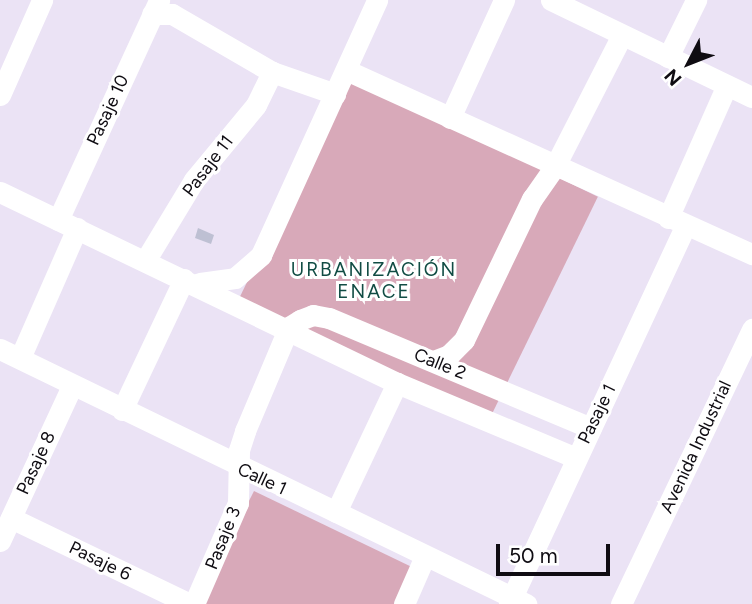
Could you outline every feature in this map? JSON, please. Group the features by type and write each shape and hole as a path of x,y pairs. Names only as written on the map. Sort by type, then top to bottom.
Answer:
{"street":[{"path":"0,95 42,0"},
{"path":"122,410 189,281 228,281 253,265 377,0"},
{"path":"450,118 504,0"},
{"path":"551,0 751,94"},
{"path":"668,57 696,0"},
{"path":"155,7 202,28 272,72 335,94"},
{"name":"Pasaje 10","path":"20,358 67,224 155,7"},
{"path":"436,360 449,355 464,340 532,199 555,166 622,35"},
{"path":"346,70 752,254"},
{"name":"Pasaje 11","path":"145,261 194,180 256,105 272,72"},
{"name":"Pasaje 1","path":"516,602 677,221 727,85"},
{"name":"Calle 2","path":"0,192 289,327 397,383 576,458"},
{"name":"Calle 2","path":"289,327 313,316 329,318 436,360 591,428"},
{"name":"Pasaje 3","path":"192,604 238,503 241,470 239,450 289,327"},
{"name":"Avenida Industrial","path":"621,604 752,329"},
{"name":"Calle 1","path":"0,349 241,470 336,512 516,602"},
{"path":"336,512 397,383"},
{"name":"Pasaje 8","path":"0,541 72,386"},
{"name":"Pasaje 6","path":"11,518 192,604"},
{"path":"404,604 425,556"}],"shaded area":[{"path":"348,75 598,197 485,429 235,307"},
{"path":"254,491 416,569 399,604 197,604"}],"building":[{"path":"198,228 214,235 211,244 195,238"}],"district":[{"name":"URBANIZACIÓN ENACE","path":"374,281"}]}
